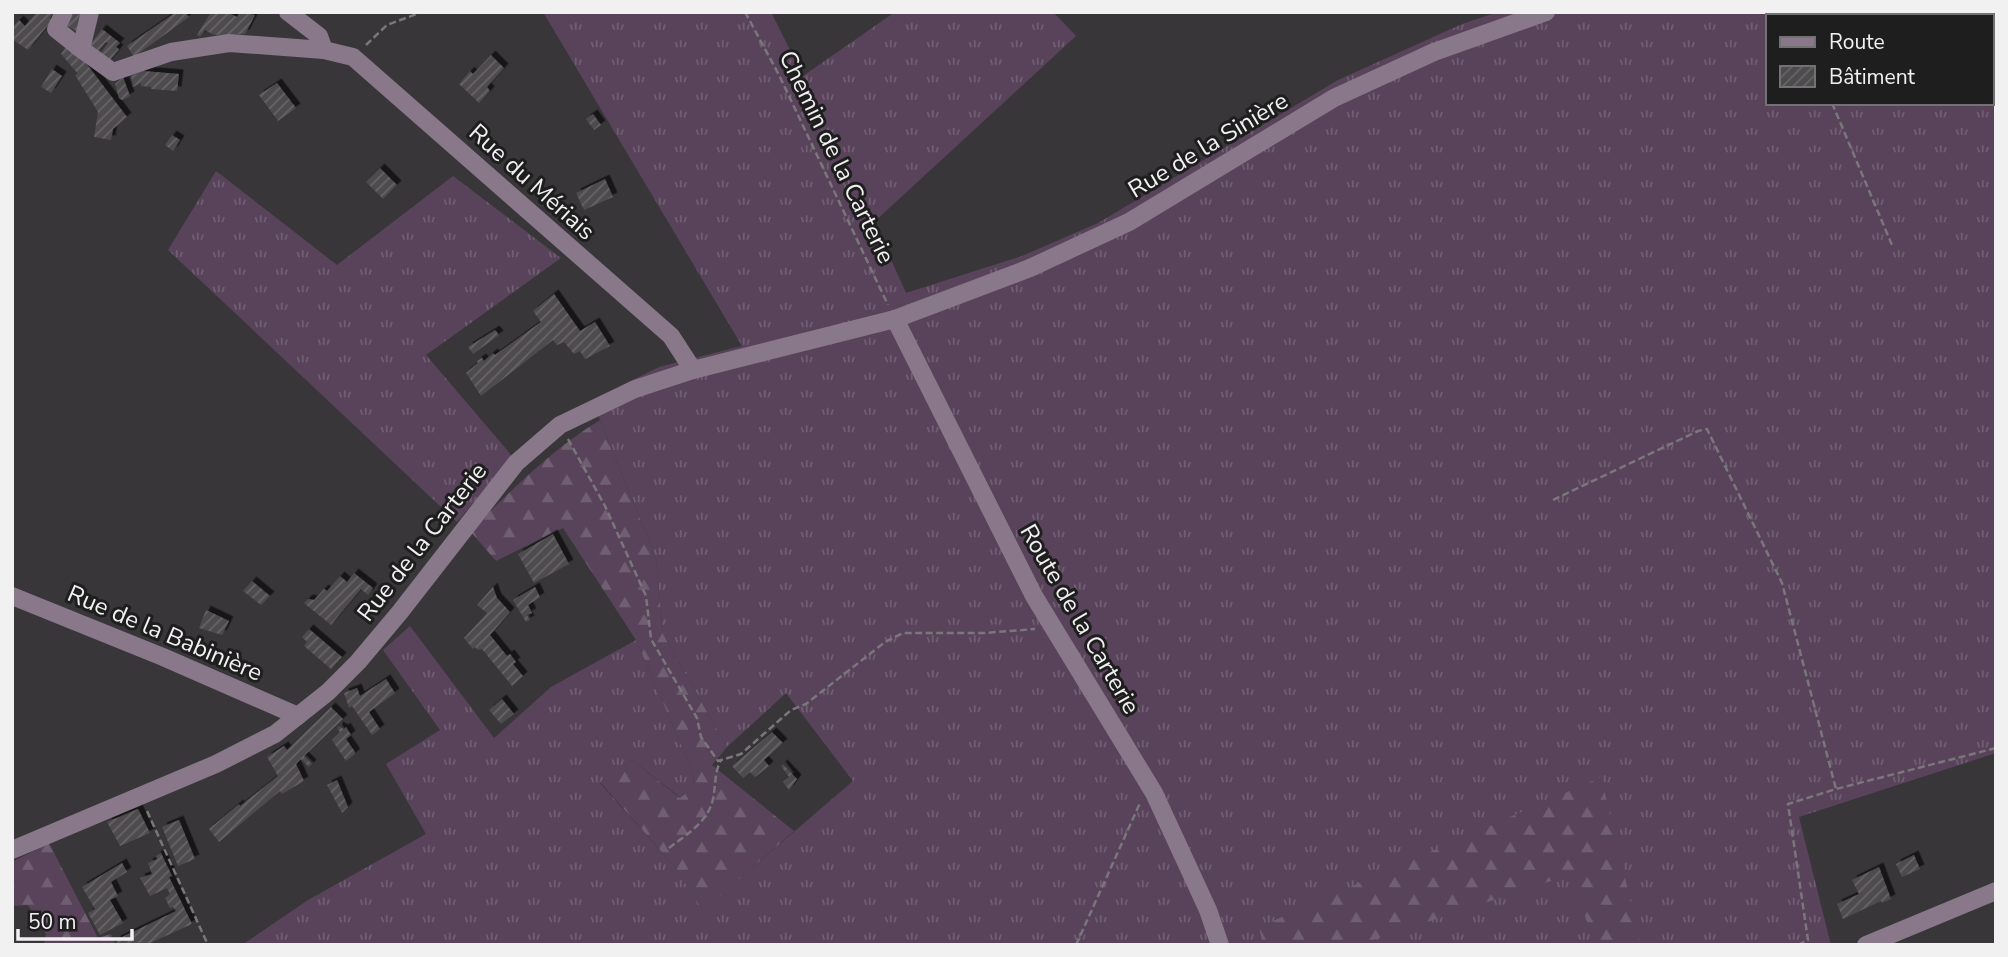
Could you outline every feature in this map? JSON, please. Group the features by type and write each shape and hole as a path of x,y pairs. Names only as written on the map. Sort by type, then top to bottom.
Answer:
{"street":[{"name":"Rue du Mériais","path":"64,12 56,29 113,72 171,52 229,43 324,50 353,57 671,336 693,370"},
{"path":"81,49 90,12"},
{"path":"288,12 319,36 324,50"},
{"name":"Rue de la Sinière","path":"895,319 1030,268 1129,222 1335,98 1434,52 1546,12"},
{"name":"Rue de la Carterie","path":"12,850 216,764 275,734 328,692 358,662 516,463 560,425 635,389 693,370 895,319"},
{"name":"Route de la Carterie","path":"895,319 1055,633 1154,793 1208,910 1220,945"},
{"name":"Rue de la Babinière","path":"12,596 163,657 298,716"},
{"path":"1866,945 1996,891"}],"path":[{"path":"353,57 387,25 422,12"},
{"name":"Chemin de la Carterie","path":"746,12 895,319"},
{"path":"1833,105 1892,244"},
{"path":"560,425 605,506 646,596 651,639 697,718 701,737 718,761 741,754 791,710 806,704 885,642 903,633 984,633 1037,629 1055,633"},
{"path":"1553,500 1707,429 1782,583 1836,789"},
{"path":"1798,945 1808,940 1788,804 1996,748"},
{"path":"669,848 702,822 713,800 715,772 721,760"},
{"path":"1076,945 1140,803 1154,793"},
{"path":"140,795 208,945"}],"green space":[{"path":"543,12 771,12 803,76 895,12 1053,12 1076,36 874,222 906,293 1022,256 1098,223 1338,80 1462,24 1498,12 1996,12 1996,753 1799,817 1831,945 242,945 308,900 426,834 386,764 440,730 383,650 410,626 494,738 551,687 636,640 693,772 694,787 681,798 632,760 600,783 675,867 703,910 853,781 786,693 727,747 663,634 656,558 592,400 659,367 742,346"},
{"path":"216,171 337,265 453,176 561,258 426,355 513,457 457,522 168,250"},
{"path":"600,420 656,558 663,634 727,747 712,765 794,831 703,911 675,867 600,782 632,760 680,798 694,787 693,772 636,640 563,528 496,561 470,531 548,458"},
{"path":"1601,777 1641,945 1598,945 1566,876 1358,945 1263,945 1259,927"},
{"path":"49,843 98,938 111,934 116,945 44,945 46,934 28,905 12,906 12,862"}],"building":[{"path":"37,12 54,12 50,18 52,20 28,50 12,39 12,28 19,20 25,26"},
{"path":"69,12 84,12 76,31 62,23"},
{"path":"176,12 185,12 189,17 134,57 127,46"},
{"path":"211,12 227,12 237,17 240,12 255,15 245,34 214,35 205,30 200,37 197,35"},
{"path":"102,29 120,43 116,47 119,49 107,64 98,57 108,43 96,54 88,47"},
{"path":"68,44 127,117 113,129 111,140 94,137 98,112 75,75 78,74 61,54"},
{"path":"491,55 504,68 487,87 490,91 479,103 459,84 470,71 473,74"},
{"path":"52,69 62,76 51,93 41,87"},
{"path":"143,71 179,74 177,91 151,89 141,86 141,83 133,87 131,76"},
{"path":"123,77 130,96 122,100 115,84"},
{"path":"277,83 296,108 278,121 259,95"},
{"path":"593,114 601,125 594,130 586,119"},
{"path":"172,135 180,140 173,151 165,145"},
{"path":"380,168 397,185 383,199 366,182"},
{"path":"605,179 613,197 584,210 576,193"},
{"path":"554,294 580,331 595,322 610,346 585,359 580,351 574,354 564,342 557,345 553,340 481,396 466,373 477,361 482,358 484,361 493,353 495,355 541,322 533,311"},
{"path":"495,330 499,335 473,354 468,347"},
{"path":"553,534 569,564 534,583 518,554"},
{"path":"354,573 373,588 368,595 361,589 331,625 304,603 308,599 314,600 324,589 327,591 340,576 347,582"},
{"path":"252,581 270,596 261,605 243,591"},
{"path":"493,587 497,598 510,612 490,635 507,656 510,654 516,662 513,664 523,676 512,686 482,649 473,649 464,638 487,613 477,605"},
{"path":"535,587 540,597 528,605 532,613 527,615 530,620 526,622 513,600"},
{"path":"206,610 229,621 222,635 199,628"},
{"path":"309,629 342,657 331,669 304,646 307,642 302,637"},
{"path":"386,679 395,693 369,712 380,729 372,735 352,706 349,708 344,693 357,688 360,696"},
{"path":"502,699 514,714 501,724 489,710"},
{"path":"331,707 343,719 304,756 312,764 309,767 301,759 296,764 304,781 282,794 280,791 219,842 209,829 278,776 267,757 284,746 287,750"},
{"path":"338,726 344,729 346,727 351,735 346,739 355,752 346,761 332,740 340,732"},
{"path":"772,732 783,743 764,760 769,766 755,777 750,772 743,778 732,766"},
{"path":"783,764 797,779 789,790 783,782 789,777 781,766"},
{"path":"337,780 348,807 342,813 327,785"},
{"path":"138,809 150,833 120,846 107,822"},
{"path":"179,820 195,859 178,866 162,827"},
{"path":"161,853 172,876 169,877 192,924 146,945 118,945 116,940 176,911 173,907 170,908 165,898 170,894 167,888 150,896 140,878 152,874 148,863 157,859 156,856"},
{"path":"1914,855 1920,869 1902,877 1896,864"},
{"path":"122,863 127,872 111,882 118,896 110,900 123,923 100,935 88,913 95,909 82,887"},
{"path":"1879,867 1891,899 1843,919 1837,904 1859,894 1852,880"}]}
